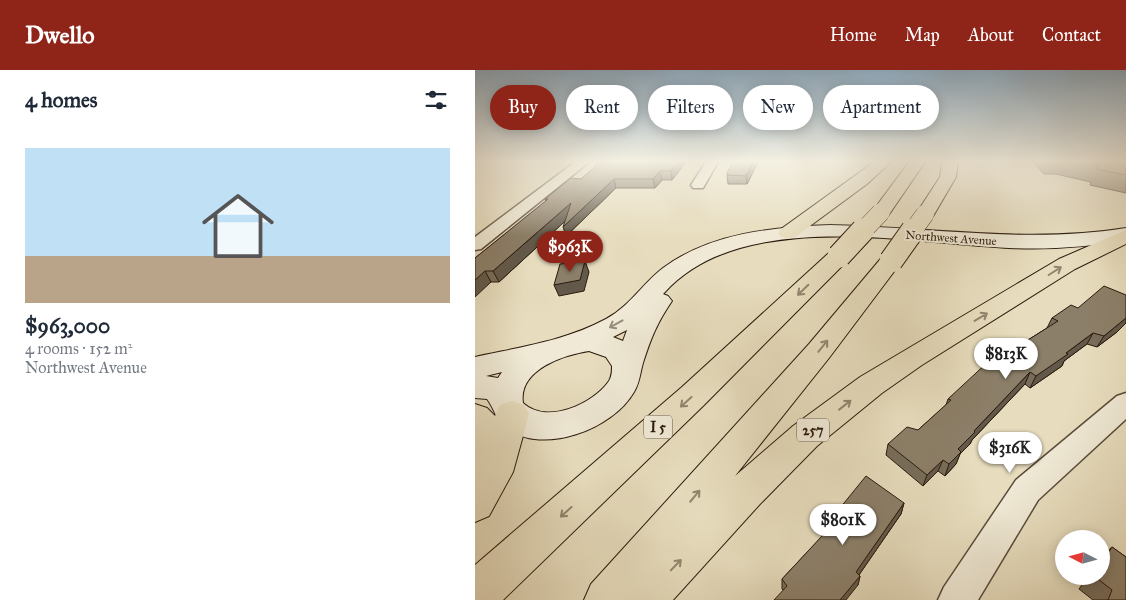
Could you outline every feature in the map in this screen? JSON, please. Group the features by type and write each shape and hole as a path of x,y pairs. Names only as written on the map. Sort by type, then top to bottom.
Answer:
{"highway":[{"path":"788,233 825,204 854,187"},
{"name":"I 5","path":"475,595 693,396 842,244 881,212 901,187"},
{"path":"607,600 819,351 891,261 942,187"},
{"name":"257","path":"642,600 753,485 805,436 871,386 912,358 1067,264 1126,235"},
{"path":"475,503 494,472 509,408"},
{"path":"475,417 488,432 492,446 494,472"}],"main road":[{"name":"Northwest Avenue","path":"1057,242 1071,236 1126,225"},
{"name":"Northwest Avenue","path":"475,368 561,347 623,321 637,310 660,282 679,268 701,256 728,245 788,233 842,244"},
{"name":"Northwest Avenue","path":"628,364 643,324 665,295 703,267 722,257 764,244 1080,242 1126,235"},
{"path":"475,386 496,389 509,408 526,423 557,425 581,418 602,407 618,393 627,378 628,364 622,354 611,346 589,342 561,347 532,361 519,372 509,387 509,408"}],"street":[{"path":"475,246 551,187"},
{"path":"957,600 1027,490 1126,403"}],"building":[{"path":"560,187 606,187 563,227 571,203 493,271 485,271 475,280 475,258 548,199 545,199"},
{"path":"585,261 580,280 554,285 560,264"},
{"path":"1104,286 1126,295 1126,318 1104,336 1093,333 1066,353 1068,354 1036,376 1030,372 958,449 961,452 949,464 943,460 927,475 888,444 907,427 918,430 1004,347 1014,341 1020,345 1058,321 1052,318 1071,305 1078,308"},
{"path":"866,476 904,503 856,572 860,576 840,600 774,600 787,586 782,579 835,522 831,519"},
{"path":"1112,547 1126,557 1126,600 1108,600 1112,590 1106,585 1110,585 1110,550"}]}
